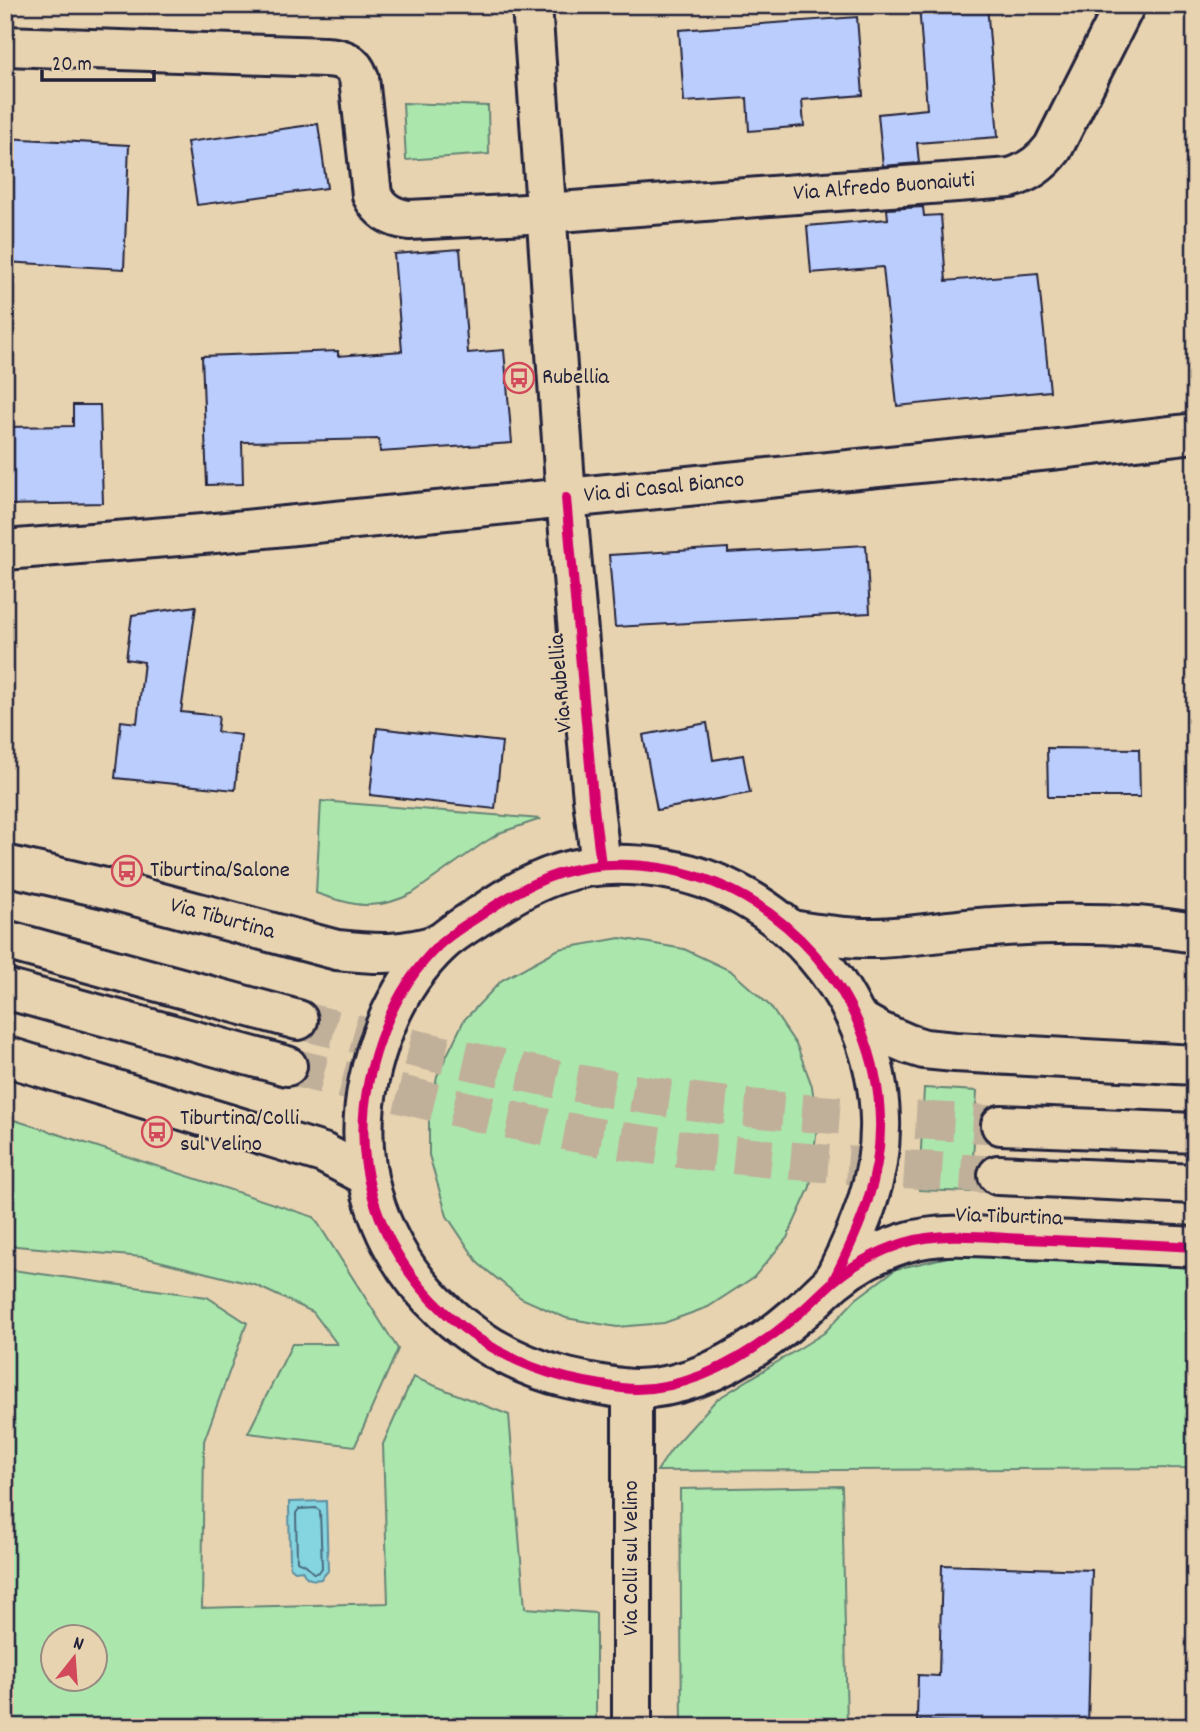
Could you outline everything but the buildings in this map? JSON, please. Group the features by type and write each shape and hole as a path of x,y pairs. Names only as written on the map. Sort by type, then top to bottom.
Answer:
{"street":[{"name":"Via Rubellia","path":"532,5 566,498 601,865"},
{"name":"Via Alfredo Buonaiuti","path":"5,46 333,57 351,63 359,78 372,195 381,209 399,219 409,220 546,213 998,180 1020,175 1040,163 1053,148 1125,5"},
{"name":"Via di Casal Bianco","path":"5,550 215,533 1050,450 1195,433"},
{"name":"Via Tiburtina","path":"5,864 337,950 394,954 441,943"},
{"name":"Via Tiburtina","path":"833,1281 867,1206 874,1184 880,1142 876,1083 857,1019 823,963 790,930 750,900 693,875 635,864 601,865 561,873 512,895 441,943 409,980 391,1012 376,1050 365,1093 363,1130 366,1176 378,1217 399,1258 424,1292 454,1323 494,1349 565,1377 632,1390 662,1386 695,1377 736,1361 770,1338 803,1311 833,1281 855,1265 905,1243 939,1237 983,1237 1195,1247"},
{"name":"Via Tiburtina","path":"790,930 840,937 878,938 993,926 1073,923 1195,933"},
{"path":"5,940 298,1020"},
{"path":"5,989 287,1066"},
{"path":"857,1019 894,1038 924,1049 1195,1065"},
{"path":"5,1056 323,1153 366,1176"},
{"path":"1001,1125 1195,1133"},
{"name":"Via Tiburtina","path":"998,1175 1195,1184"},
{"name":"Via Colli sul Velino","path":"632,1390 632,1727"}],"green space":[{"path":"403,103 488,106 489,154 406,160"},
{"path":"321,801 541,819 502,832 413,893 387,903 365,905 316,893"},
{"path":"620,938 684,949 731,971 770,1006 797,1046 812,1086 817,1126 810,1187 787,1238 754,1277 708,1307 664,1323 617,1327 566,1318 521,1298 479,1264 447,1216 429,1155 429,1119 437,1076 464,1020 502,980 559,949"},
{"path":"924,1088 977,1091 971,1192 919,1190"},
{"path":"5,1117 314,1217 398,1349 355,1446 248,1433 292,1344 337,1344 313,1312 255,1285 143,1257 5,1245"},
{"path":"961,1254 1195,1264 1195,1468 657,1471 671,1450 716,1400 824,1333 856,1299 896,1269"},
{"path":"5,1269 207,1297 247,1323 204,1441 202,1608 388,1603 383,1444 413,1377 509,1415 525,1608 596,1613 596,1727 5,1727"},
{"path":"842,1486 847,1727 682,1727 680,1489"}],"water":[{"path":"326,1501 328,1571 321,1579 312,1579 302,1570 295,1571 290,1567 289,1502"}],"tunnel":[{"path":"298,1020 500,1068 652,1096 778,1111 1001,1125"},
{"path":"287,1066 496,1117 623,1141 763,1158 998,1175"}],"cycle path":[{"path":"566,498 601,865"},
{"path":"833,1281 860,1223 873,1183 880,1141 875,1074 862,1031 841,991 815,954 782,923 745,898 704,879 648,866 585,867 561,873 519,891 445,940 415,972 385,1027 367,1088 364,1152 372,1194 384,1228 400,1259 444,1312 471,1334 533,1367 567,1378 620,1388 659,1387 681,1382 722,1366 761,1343 858,1264 885,1250 918,1239 964,1236 1195,1247"}],"place":[{"name":"Rubellia","path":"519,378"},
{"name":"Tiburtina/Salone","path":"127,871"},
{"name":"Tiburtina/Colli sul Velino","path":"157,1132"}]}
